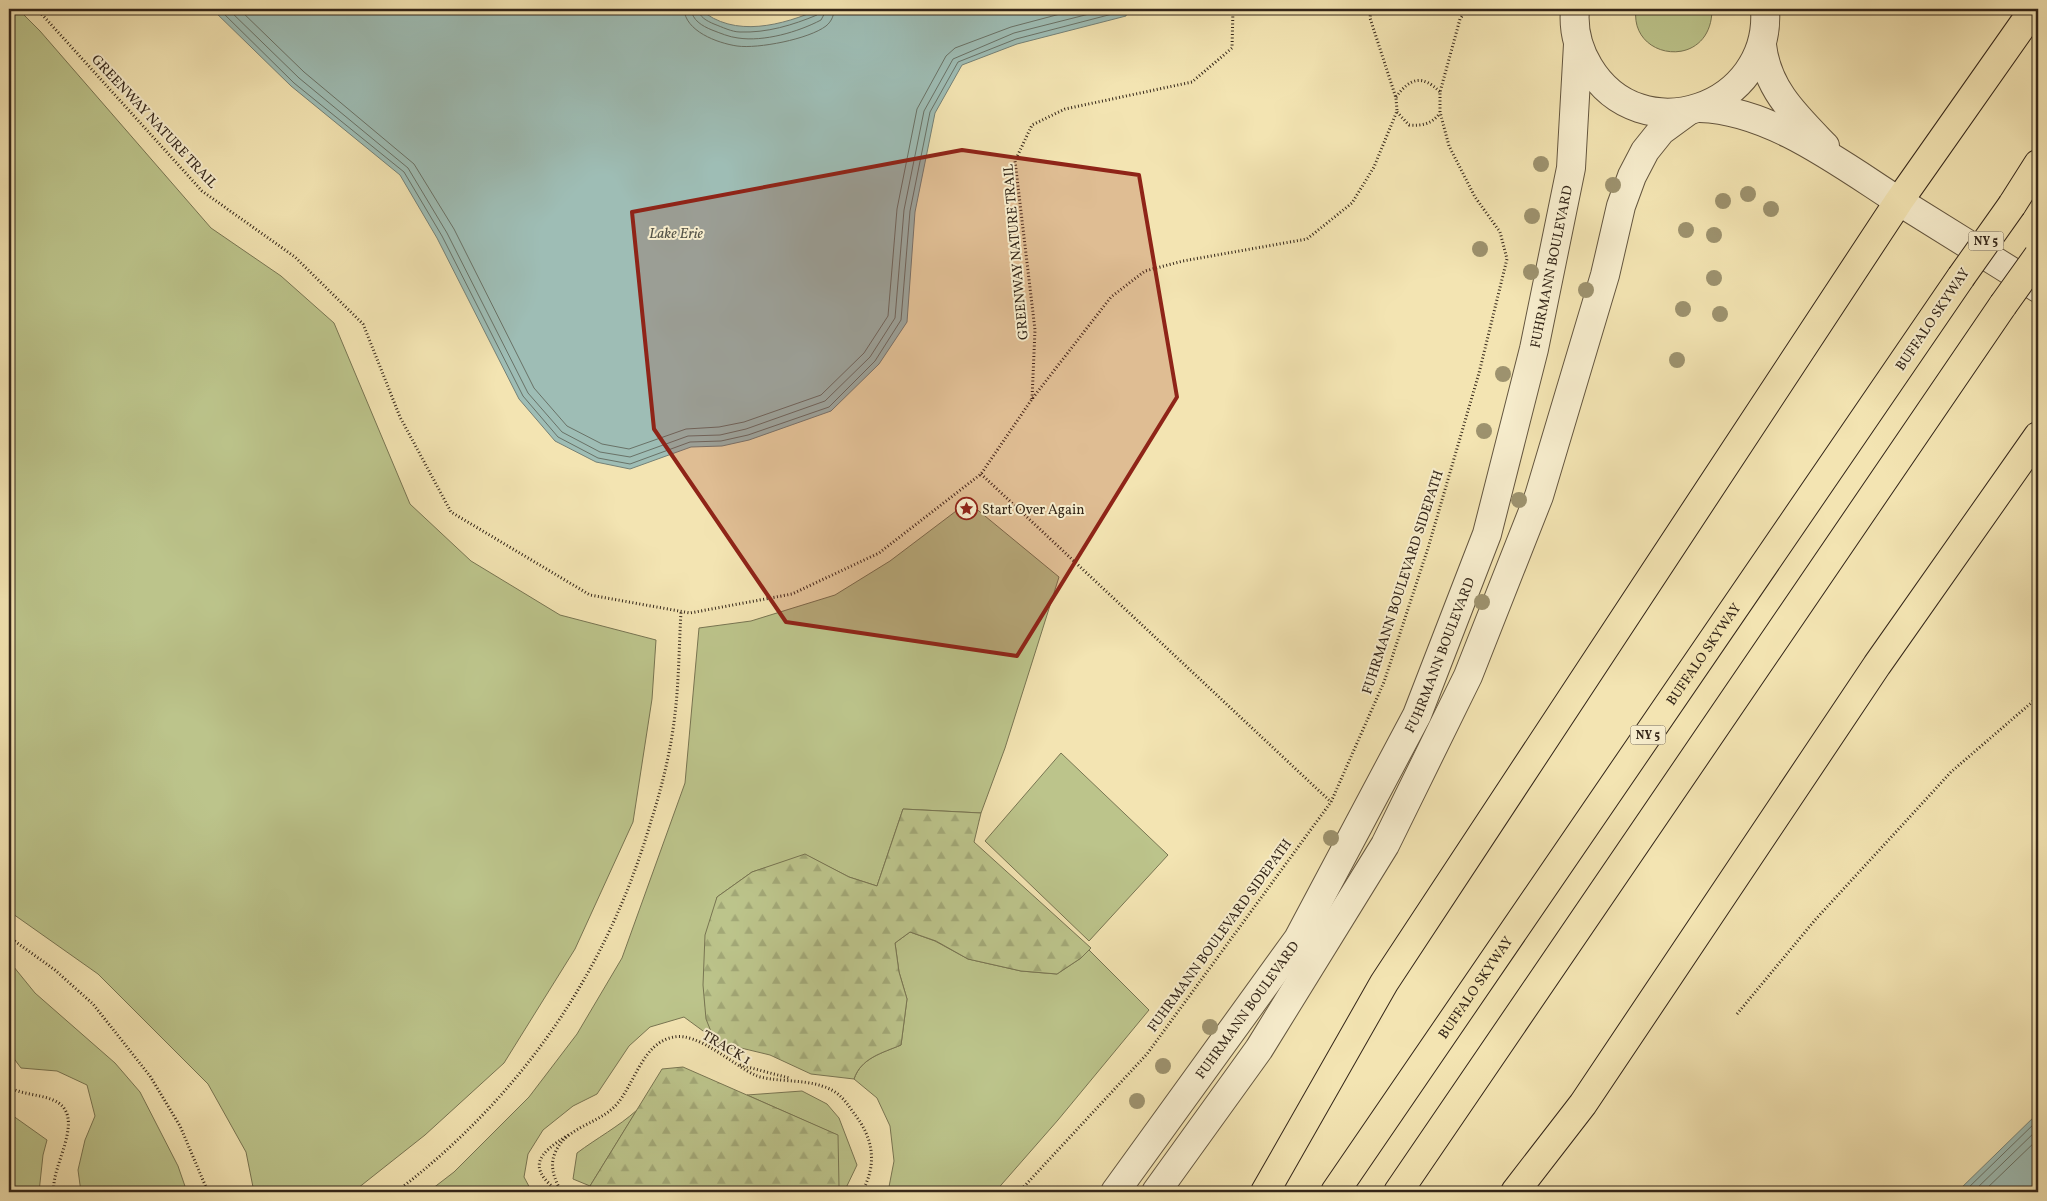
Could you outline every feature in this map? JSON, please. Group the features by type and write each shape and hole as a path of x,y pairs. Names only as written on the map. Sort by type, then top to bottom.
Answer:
{"highway":[{"path":"1265,1192 1384,983 1899,202 2034,9"},
{"name":"BUFFALO SKYWAY","path":"1335,1192 2038,164"},
{"path":"1398,1192 2002,305 2038,256"},
{"path":"1515,1192 1583,1104 1877,664 2038,436"}],"street":[{"name":"FUHRMANN BOULEVARD","path":"1115,1192 1298,939 1417,715 1487,534 1534,349 1571,168 1578,44 1575,9"},
{"name":"FUHRMANN BOULEVARD","path":"1156,1192 1259,1049 1385,844 1468,676 1539,496 1605,275 1621,206 1632,176 1645,151 1661,131 1693,110 1732,91 1745,78 1755,62 1762,45 1765,9"},
{"name":"FUHRMANN BOULEVARD","path":"1578,44 1592,72 1613,94 1626,102 1648,110 1693,110"},
{"path":"1762,45 1768,76 1780,96 1800,120 1842,163"},
{"path":"1693,110 1717,109 1762,123 1842,163 1899,202 2038,288"}],"path":[{"name":"GREENWAY NATURE TRAIL","path":"37,9 202,192 295,257 363,324 400,417 451,512 590,595 690,613 792,594 879,553 981,474 1032,399 1111,297 1145,271 1183,261 1307,239 1352,203 1374,167 1397,112 1396,98 1370,18 1371,9"},
{"name":"GREENWAY NATURE TRAIL","path":"1032,399 1035,330 1015,161 1032,125 1065,109 1192,82 1232,48 1233,9"},
{"name":"FUHRMANN BOULEVARD SIDEPATH","path":"1019,1192 1147,1054 1331,802 1384,682 1428,548 1479,372 1507,259 1500,232 1475,197 1449,146 1440,112 1440,92 1460,19 1467,9"},
{"path":"1396,98 1405,85 1418,80 1432,84 1440,92"},
{"path":"1397,112 1409,125 1417,126 1432,122 1440,112"},
{"path":"981,474 1331,802"},
{"path":"396,1192 436,1161 485,1114 535,1056 566,1011 609,936 640,859 660,793 675,714 681,612"},
{"path":"1737,1014 1815,920 1951,772 2038,697"},
{"path":"9,937 55,970 93,1004 150,1076 180,1126 208,1192"},
{"name":"TRACK 1","path":"560,1192 552,1169 555,1153 575,1130 616,1106 646,1056 655,1046 666,1039 684,1036 757,1076 799,1080 839,1093 865,1127 871,1150 872,1165 870,1179 862,1192"},
{"path":"734,1064 799,1080"},
{"path":"9,1087 21,1093 54,1100 63,1108 67,1115 69,1132 55,1176 54,1192"},
{"path":"560,1192 541,1177 539,1169 541,1157 548,1149 575,1130"}],"highlighted area":[{"path":"962,150 1139,175 1177,397 1017,656 786,622 654,429 632,212"}],"green space":[{"path":"9,9 18,9 40,31 211,228 281,276 334,323 410,504 471,561 560,615 656,640 652,699 633,822 575,949 504,1063 425,1135 353,1192 254,1192 246,1152 208,1084 98,974 13,914 9,903"},
{"path":"1636,9 1712,9 1708,29 1699,42 1686,50 1671,52 1657,48 1645,40 1637,26"},
{"path":"968,502 1059,577 1005,748 981,813 903,809 877,886 849,877 806,855 752,872 717,897 705,968 704,986 708,1022 714,1039 684,1017 650,1027 629,1046 597,1094 573,1106 543,1130 528,1154 524,1177 532,1192 428,1192 454,1172 529,1097 577,1034 622,958 685,783 699,628 751,621 835,595 890,561"},
{"path":"1061,753 1168,855 1089,941 985,841"},
{"path":"903,809 981,813 974,842 1091,948 1081,958 1057,974 1021,971 968,959 936,941 910,932 895,943 899,972 907,999 901,1045 867,1061 857,1072 854,1079 811,1074 770,1055 741,1048 725,1049 714,1039 706,1019 703,985 705,935 717,897 752,872 805,854 849,877 877,886"},
{"path":"910,932 935,941 968,959 1021,971 1057,974 1081,958 1089,950 1149,1010 1058,1120 995,1192 888,1192 894,1161 890,1126 877,1098 854,1079 857,1072 867,1061 901,1045 907,999 899,972 895,943"},
{"path":"9,961 35,993 115,1063 140,1092 178,1166 187,1192 81,1192 78,1170 85,1140 95,1116 87,1085 57,1071 21,1068 9,1052"},
{"path":"683,1067 838,1135 839,1187 837,1192 608,1192 590,1186 662,1069"},
{"path":"802,1091 827,1104 839,1118 857,1165 844,1192 837,1192 837,1135 747,1095"},
{"path":"637,1110 590,1186 573,1179 577,1153"},
{"path":"9,1113 47,1140 43,1155 39,1192 9,1192"}],"water":[{"name":"Lake Erie","path":"212,9 700,9 713,18 728,24 759,26 790,20 820,9 1128,9 1126,16 1017,44 962,65 935,113 915,212 907,322 879,364 831,411 749,440 722,446 691,447 630,469 596,462 555,441 519,399 437,238 400,175 291,86"},
{"path":"2038,1113 2038,1192 1957,1192"}],"place":[{"name":"Start Over Again","path":"966,509"}]}
